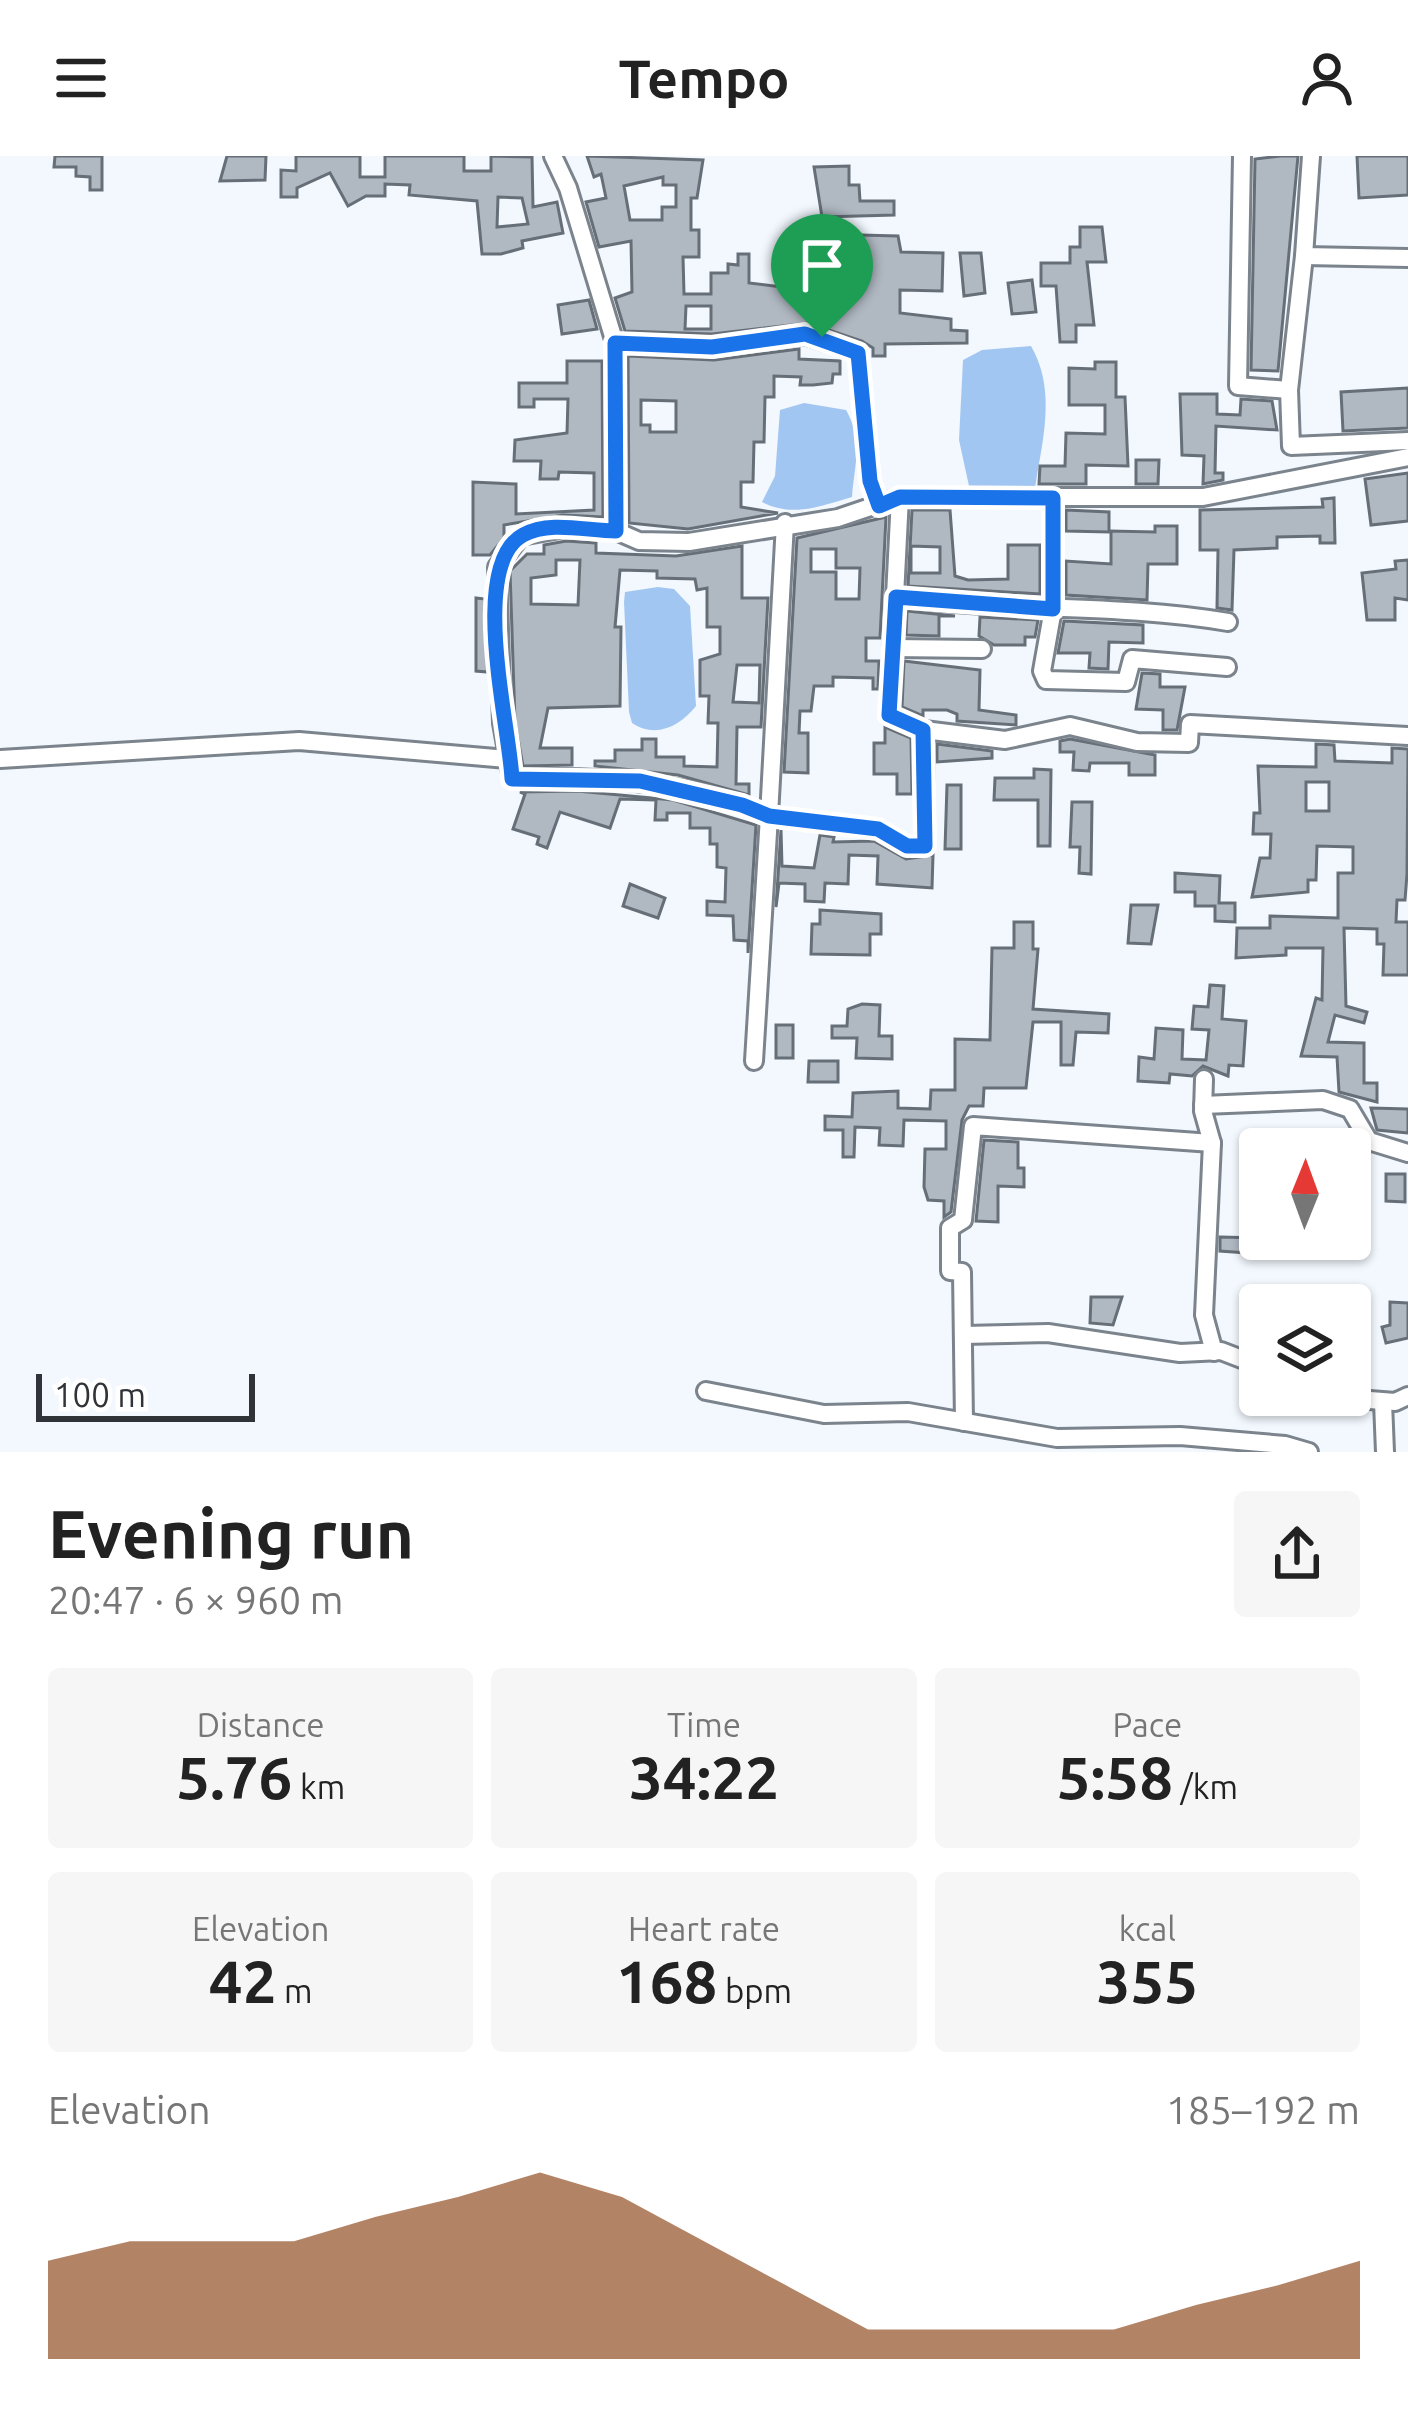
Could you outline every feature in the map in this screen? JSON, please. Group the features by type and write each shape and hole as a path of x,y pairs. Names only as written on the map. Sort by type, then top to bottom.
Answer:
{"street":[{"path":"553,156 574,203 615,343 616,531"},
{"path":"1242,156 1238,386 1289,390"},
{"path":"1311,156 1289,390 1291,446 1408,441"},
{"path":"1304,256 1408,258"},
{"path":"615,343 712,347 805,334 858,353 870,481 879,506"},
{"path":"923,730 925,846 907,846 878,829 769,816 640,781 512,779 497,567 520,536 541,529 616,531 639,541 689,542 838,518 900,497 1203,497 1408,457"},
{"path":"900,497 889,715 923,730 1005,740 1070,726 1137,742 1189,743 1190,724 1408,736"},
{"path":"1053,498 1053,609 1042,671 1046,680 1126,682 1132,658 1227,667"},
{"path":"754,1061 785,523"},
{"path":"896,597 1053,609 1150,609 1228,622"},
{"path":"892,648 982,650"},
{"path":"0,759 299,741 507,759"},
{"path":"1204,1078 1212,1143 1204,1315 1214,1352"},
{"path":"1204,1105 1286,1097 1323,1100 1350,1109 1369,1141 1408,1153"},
{"path":"964,1422 964,1282 962,1272 950,1271 950,1228 963,1220 973,1126 1212,1143"},
{"path":"964,1335 1048,1333 1180,1353 1214,1352 1239,1360"},
{"path":"706,1391 824,1414 908,1412 1057,1438 1198,1437 1309,1452"},
{"path":"1371,1401 1408,1396"},
{"path":"1383,1402 1385,1452"}],"water":[{"path":"1031,346 1046,398 1035,488 969,486 959,440 963,360 982,350"},
{"path":"804,403 846,410 856,443 852,497 807,509 773,507 762,502 775,476 780,410"},
{"path":"674,589 690,606 696,706 675,724 650,730 632,723 629,712 624,602 625,592"}],"building":[{"path":"55,156 102,156 102,190 90,190 90,177 76,176 76,167 54,167"},
{"path":"227,156 266,156 265,180 220,181"},
{"path":"296,156 360,156 360,177 385,177 385,156 464,156 464,171 491,171 491,156 532,157 533,207 557,202 563,233 522,241 523,248 501,254 482,254 477,201 409,195 410,185 385,184 385,196 366,196 348,206 330,173 297,188 297,197 281,197 281,170 296,171","holes":["498,197 522,198 528,224 497,227"]},
{"path":"587,156 703,160 697,198 691,198 691,230 699,230 699,257 683,257 684,294 711,294 711,273 728,273 728,264 738,265 738,254 749,254 749,283 790,288 790,272 820,272 822,234 898,236 901,252 943,253 942,291 900,290 900,313 951,319 951,330 967,331 967,343 885,344 885,356 873,356 873,348 862,341 808,323 712,334 625,331 615,298 632,292 631,241 599,247 586,202 606,198 601,174 594,177","holes":["663,177 663,185 676,185 676,207 662,207 662,220 630,220 624,186","686,306 711,306 711,329 685,329"]},
{"path":"1298,156 1278,371 1251,370 1255,159"},
{"path":"1357,156 1408,156 1408,195 1359,198"},
{"path":"849,166 849,185 859,185 860,201 894,201 894,215 822,217 814,167"},
{"path":"1080,227 1102,227 1106,262 1087,262 1094,325 1076,325 1076,342 1060,342 1056,286 1041,286 1041,263 1070,263 1070,247 1080,247"},
{"path":"960,253 981,253 985,293 964,296"},
{"path":"1032,280 1036,312 1012,314 1008,283"},
{"path":"589,300 597,329 562,334 558,305"},
{"path":"799,349 799,359 840,361 840,374 833,374 832,383 800,385 801,377 774,376 774,397 765,397 764,442 754,442 753,482 741,482 741,507 778,513 688,529 629,523 628,356 714,360","holes":["641,400 676,401 676,432 650,432 650,425 641,425"]},
{"path":"567,361 602,361 603,517 563,515 504,525 504,538 490,555 473,555 473,482 516,484 516,514 594,510 594,473 559,472 558,479 540,479 541,461 514,461 515,440 567,433 568,399 534,399 534,407 519,407 519,383 567,383"},
{"path":"1095,362 1116,362 1116,397 1125,397 1128,466 1086,465 1086,484 1039,484 1040,466 1065,466 1066,433 1105,434 1105,405 1069,405 1069,368 1095,369"},
{"path":"1408,388 1408,428 1343,431 1341,392"},
{"path":"1180,394 1217,394 1217,414 1240,415 1241,399 1272,401 1277,430 1216,426 1215,473 1223,473 1223,480 1203,484 1204,456 1182,455"},
{"path":"1136,460 1159,460 1158,484 1136,484"},
{"path":"1408,473 1408,521 1371,525 1365,479"},
{"path":"1334,498 1335,543 1320,543 1320,536 1277,537 1277,548 1234,550 1232,610 1217,608 1218,550 1200,550 1200,510 1323,507 1322,499"},
{"path":"912,510 950,510 955,576 968,580 1008,579 1008,545 1040,545 1040,594 908,586","holes":["911,546 940,547 940,573 911,573"]},
{"path":"1066,510 1109,512 1109,532 1066,531"},
{"path":"886,517 880,638 866,638 866,661 879,661 878,689 873,689 873,678 833,677 833,686 814,686 811,711 800,711 799,733 808,733 808,773 784,772 797,538","holes":["811,549 836,549 836,568 860,568 859,599 836,599 836,572 811,572"]},
{"path":"1155,526 1177,526 1177,564 1148,564 1147,600 1066,595 1066,561 1111,564 1111,531 1155,532"},
{"path":"596,543 596,553 676,556 742,546 742,598 768,598 761,727 737,727 736,784 749,784 749,795 678,775 595,766 595,761 615,761 615,750 642,750 642,739 656,739 656,757 684,757 684,766 717,767 718,723 708,723 709,696 700,696 700,660 720,654 720,627 707,627 707,588 697,590 695,579 657,578 657,571 620,570 615,627 621,627 620,706 548,708 540,748 572,748 572,765 523,766 515,722 510,571 527,554 544,554 544,545","holes":["556,560 580,560 578,605 531,604 531,578 556,575","737,665 760,665 759,703 733,702"]},
{"path":"1408,560 1408,600 1395,598 1395,620 1367,620 1362,573 1396,569 1395,561"},
{"path":"476,598 485,599 488,672 476,671"},
{"path":"907,611 955,616 939,616 939,636 906,635"},
{"path":"980,617 1038,620 1035,637 1025,637 1025,645 994,645 979,636"},
{"path":"1064,621 1143,625 1143,643 1109,642 1108,669 1089,668 1090,653 1058,653"},
{"path":"904,661 980,670 979,710 1016,715 1016,725 957,721 957,714 947,710 923,710 923,716 902,707"},
{"path":"1142,673 1160,674 1160,687 1185,687 1177,730 1163,730 1163,710 1136,709"},
{"path":"885,727 911,738 912,794 897,794 897,774 874,774 874,743 885,743"},
{"path":"1060,741 1155,755 1155,775 1129,775 1129,763 1090,763 1089,771 1073,770 1074,752 1060,752"},
{"path":"937,744 992,751 992,758 937,762"},
{"path":"1316,744 1334,745 1335,761 1392,763 1392,748 1408,749 1407,874 1405,900 1397,900 1396,922 1408,922 1408,975 1383,975 1384,944 1377,944 1377,929 1344,928 1346,1006 1367,1012 1364,1023 1335,1015 1328,1042 1364,1043 1364,1083 1377,1083 1377,1102 1339,1092 1337,1057 1301,1056 1316,998 1322,1000 1323,948 1286,948 1286,955 1236,958 1237,928 1270,928 1270,916 1338,918 1338,873 1353,873 1353,847 1317,846 1316,880 1308,880 1308,892 1252,897 1260,858 1270,858 1271,834 1253,834 1254,813 1260,813 1258,766 1316,767","holes":["1306,782 1329,782 1329,811 1306,811"]},
{"path":"1034,769 1051,770 1050,846 1038,846 1038,800 994,800 995,778 1034,778"},
{"path":"947,785 961,785 961,849 945,849"},
{"path":"577,791 673,800 756,825 748,953 748,941 734,940 733,916 707,915 707,901 725,902 726,868 717,867 717,844 710,844 710,828 690,828 690,813 667,813 667,820 655,820 656,800 620,799 610,828 560,812 547,848 537,844 539,837 513,829 525,794 520,792"},
{"path":"1072,802 1092,802 1091,874 1079,873 1080,847 1070,847"},
{"path":"781,830 782,866 814,868 820,835 834,837 833,842 874,841 906,859 933,855 932,888 877,884 878,856 849,855 848,884 825,883 824,902 805,901 805,884 779,883 776,907"},
{"path":"1175,873 1220,876 1219,903 1235,903 1235,922 1215,921 1215,906 1195,906 1195,892 1175,892"},
{"path":"630,884 665,898 658,918 623,906"},
{"path":"1131,905 1158,905 1151,944 1128,943"},
{"path":"820,910 881,914 881,934 870,934 870,955 811,954 812,924 820,924"},
{"path":"1014,922 1033,922 1033,949 1038,949 1033,1009 1109,1014 1108,1033 1076,1032 1073,1065 1061,1065 1061,1022 1033,1022 1026,1088 984,1088 983,1106 969,1106 962,1120 951,1212 944,1217 944,1201 928,1200 924,1187 925,1149 946,1149 946,1121 904,1120 903,1146 879,1145 880,1128 855,1127 854,1157 843,1157 843,1130 825,1130 825,1116 852,1117 853,1093 898,1091 898,1108 930,1109 931,1090 955,1090 955,1039 990,1040 992,948 1014,948"},
{"path":"1210,985 1224,986 1222,1019 1246,1021 1243,1066 1229,1065 1228,1076 1203,1066 1192,1076 1170,1074 1169,1083 1138,1081 1139,1057 1154,1059 1156,1028 1183,1030 1182,1059 1206,1060 1209,1030 1192,1029 1194,1006 1208,1007"},
{"path":"880,1005 879,1036 892,1036 892,1059 856,1058 857,1038 832,1038 832,1026 847,1026 848,1009"},
{"path":"776,1025 793,1025 793,1058 776,1058"},
{"path":"809,1061 838,1061 838,1082 808,1082"},
{"path":"1371,1108 1408,1109 1408,1133 1377,1130"},
{"path":"984,1140 1018,1142 1018,1168 1024,1168 1024,1187 998,1186 998,1222 976,1221"},
{"path":"1386,1174 1405,1174 1405,1202 1386,1201"},
{"path":"1220,1237 1239,1237 1239,1252 1220,1251"},
{"path":"1091,1297 1122,1297 1113,1325 1090,1323"},
{"path":"1390,1302 1408,1303 1408,1338 1386,1343 1382,1327 1390,1325"}],"route":[{"path":"822,337 858,353 870,481 879,506 900,497 1053,498 1053,609 896,597 889,715 923,730 925,846 907,846 878,829 769,816 640,781 512,779 502,723 497,567 520,536 541,529 616,531 620,413 615,343 676,349 748,338 822,337"}]}
